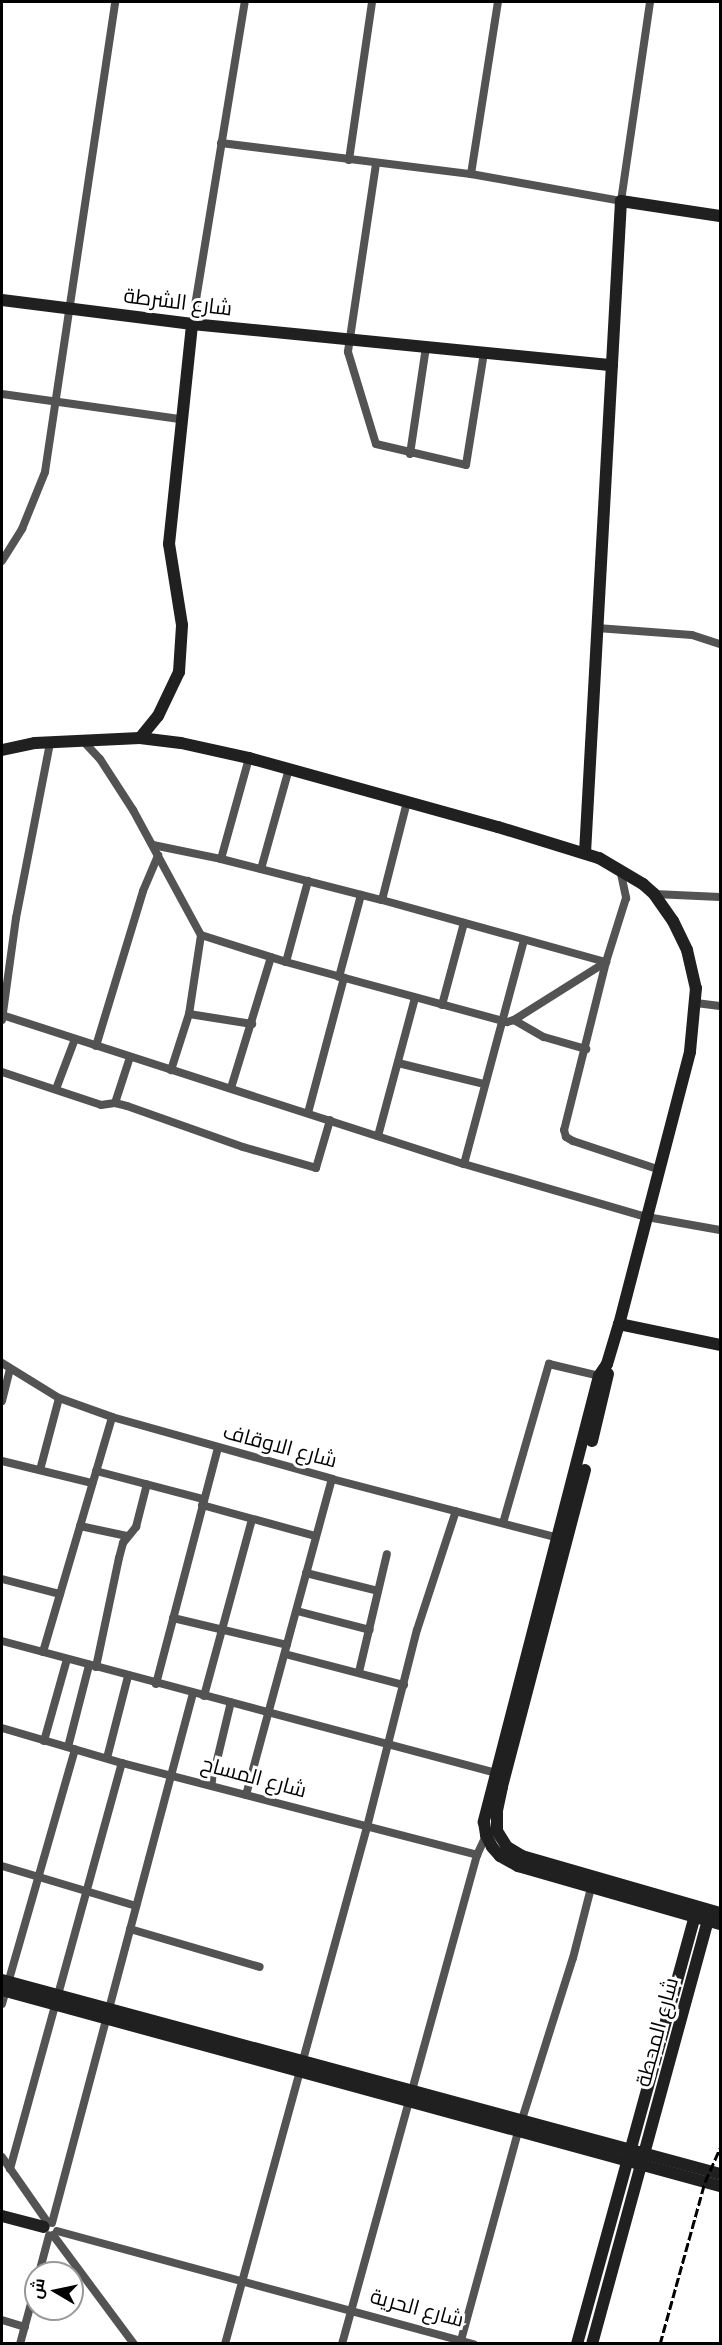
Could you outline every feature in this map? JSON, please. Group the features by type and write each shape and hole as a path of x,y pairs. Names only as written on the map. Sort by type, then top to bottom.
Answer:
{"main road":[{"path":"585,853 621,201 720,216"},
{"name":"شارع الشرطة","path":"2,300 192,324 612,365"},
{"path":"140,738 158,716 179,672 182,625 169,544 192,324"},
{"path":"2,750 20,745 140,738 181,743 249,758 585,853 619,868 654,894 673,921 687,950 696,988 696,1003 684,1082 619,1324 558,1538 546,1603"},
{"path":"619,1324 720,1345"},
{"path":"603,1377 501,1774 497,1810 491,1833 492,1847 509,1862 591,1888 713,1915 720,1924"},
{"path":"491,1833 522,1856 696,1912"},
{"name":"شارع المحطة","path":"636,2158 696,1912"},
{"name":"شارع المحطة","path":"636,2158 713,1915"},
{"path":"4,1986 636,2158 720,2186"},
{"path":"636,2158 720,2174"},
{"path":"577,2343 636,2158"},
{"path":"592,2343 636,2158"},
{"path":"2,2216 50,2229"}],"street":[{"path":"2,561 22,529 45,472 115,2"},
{"path":"192,324 245,2"},
{"path":"349,160 372,2"},
{"path":"471,174 498,2"},
{"path":"221,142 376,164 471,174 621,201 650,2"},
{"path":"376,164 349,356 376,444 410,454 466,465 484,353"},
{"path":"410,454 426,347"},
{"path":"2,394 182,419"},
{"path":"597,628 692,635 720,644"},
{"path":"84,742 100,759 153,845 201,935 189,1014 171,1070"},
{"path":"2,1020 14,928 50,743"},
{"path":"221,859 249,758"},
{"path":"261,869 289,769"},
{"path":"382,900 407,802"},
{"path":"153,845 221,859 382,900 606,962"},
{"path":"96,1046 143,891 158,855"},
{"path":"619,868 625,885 626,898 606,962 564,1130 566,1137 660,1170"},
{"path":"286,962 308,881"},
{"path":"654,894 720,897"},
{"path":"308,1113 361,895"},
{"path":"442,1005 464,923"},
{"path":"201,935 286,962 502,1021 514,1020 606,962"},
{"path":"464,1164 524,940"},
{"path":"231,1088 271,957"},
{"path":"378,1136 415,998"},
{"path":"696,1003 720,1006"},
{"path":"189,1014 252,1024"},
{"path":"2,1015 464,1164 647,1216 720,1230"},
{"path":"514,1020 544,1037 586,1049"},
{"path":"56,1089 75,1039"},
{"path":"115,1103 130,1057"},
{"path":"398,1063 484,1084"},
{"path":"2,1072 101,1105 115,1103 316,1168 330,1120"},
{"name":"شارع الاوقاف","path":"2,1363 59,1398 112,1417 332,1479 558,1538"},
{"path":"503,1523 548,1366 552,1364 603,1377"},
{"path":"2,1401 10,1369"},
{"path":"40,1470 59,1398"},
{"path":"43,1652 112,1417"},
{"path":"156,1684 218,1448"},
{"path":"2,1461 92,1484"},
{"path":"96,1471 147,1484 252,1519 315,1536"},
{"path":"246,1795 332,1479"},
{"path":"2,2004 4,1986 38,1876 119,1558 127,1536 136,1527 147,1484"},
{"path":"225,2343 434,1574 456,1511"},
{"path":"204,1696 252,1519"},
{"path":"80,1526 127,1536"},
{"path":"359,1672 387,1554"},
{"path":"306,1573 378,1591"},
{"path":"2,1579 60,1594"},
{"path":"297,1611 370,1630"},
{"path":"173,1618 223,1629 404,1686"},
{"path":"2,1641 156,1684 267,1711 501,1774"},
{"path":"44,1741 67,1659"},
{"path":"107,1758 128,1676"},
{"path":"42,2261 193,1693"},
{"path":"211,1785 231,1702"},
{"name":"شارع المساح","path":"2,1728 122,1763 477,1855"},
{"path":"10,2169 122,1763"},
{"path":"342,2343 477,1855 491,1833"},
{"path":"2,1866 136,1906"},
{"path":"460,2342 520,2126 573,1958 591,1888"},
{"path":"130,1929 260,1967"},
{"path":"2,2157 50,2229 134,2343"},
{"name":"شارع الحرية","path":"50,2229 460,2342 474,2343"},
{"path":"2,2320 25,2327"},
{"path":"20,2343 27,2321"}],"railway":[{"path":"660,2344 705,2182 720,2148"}]}
